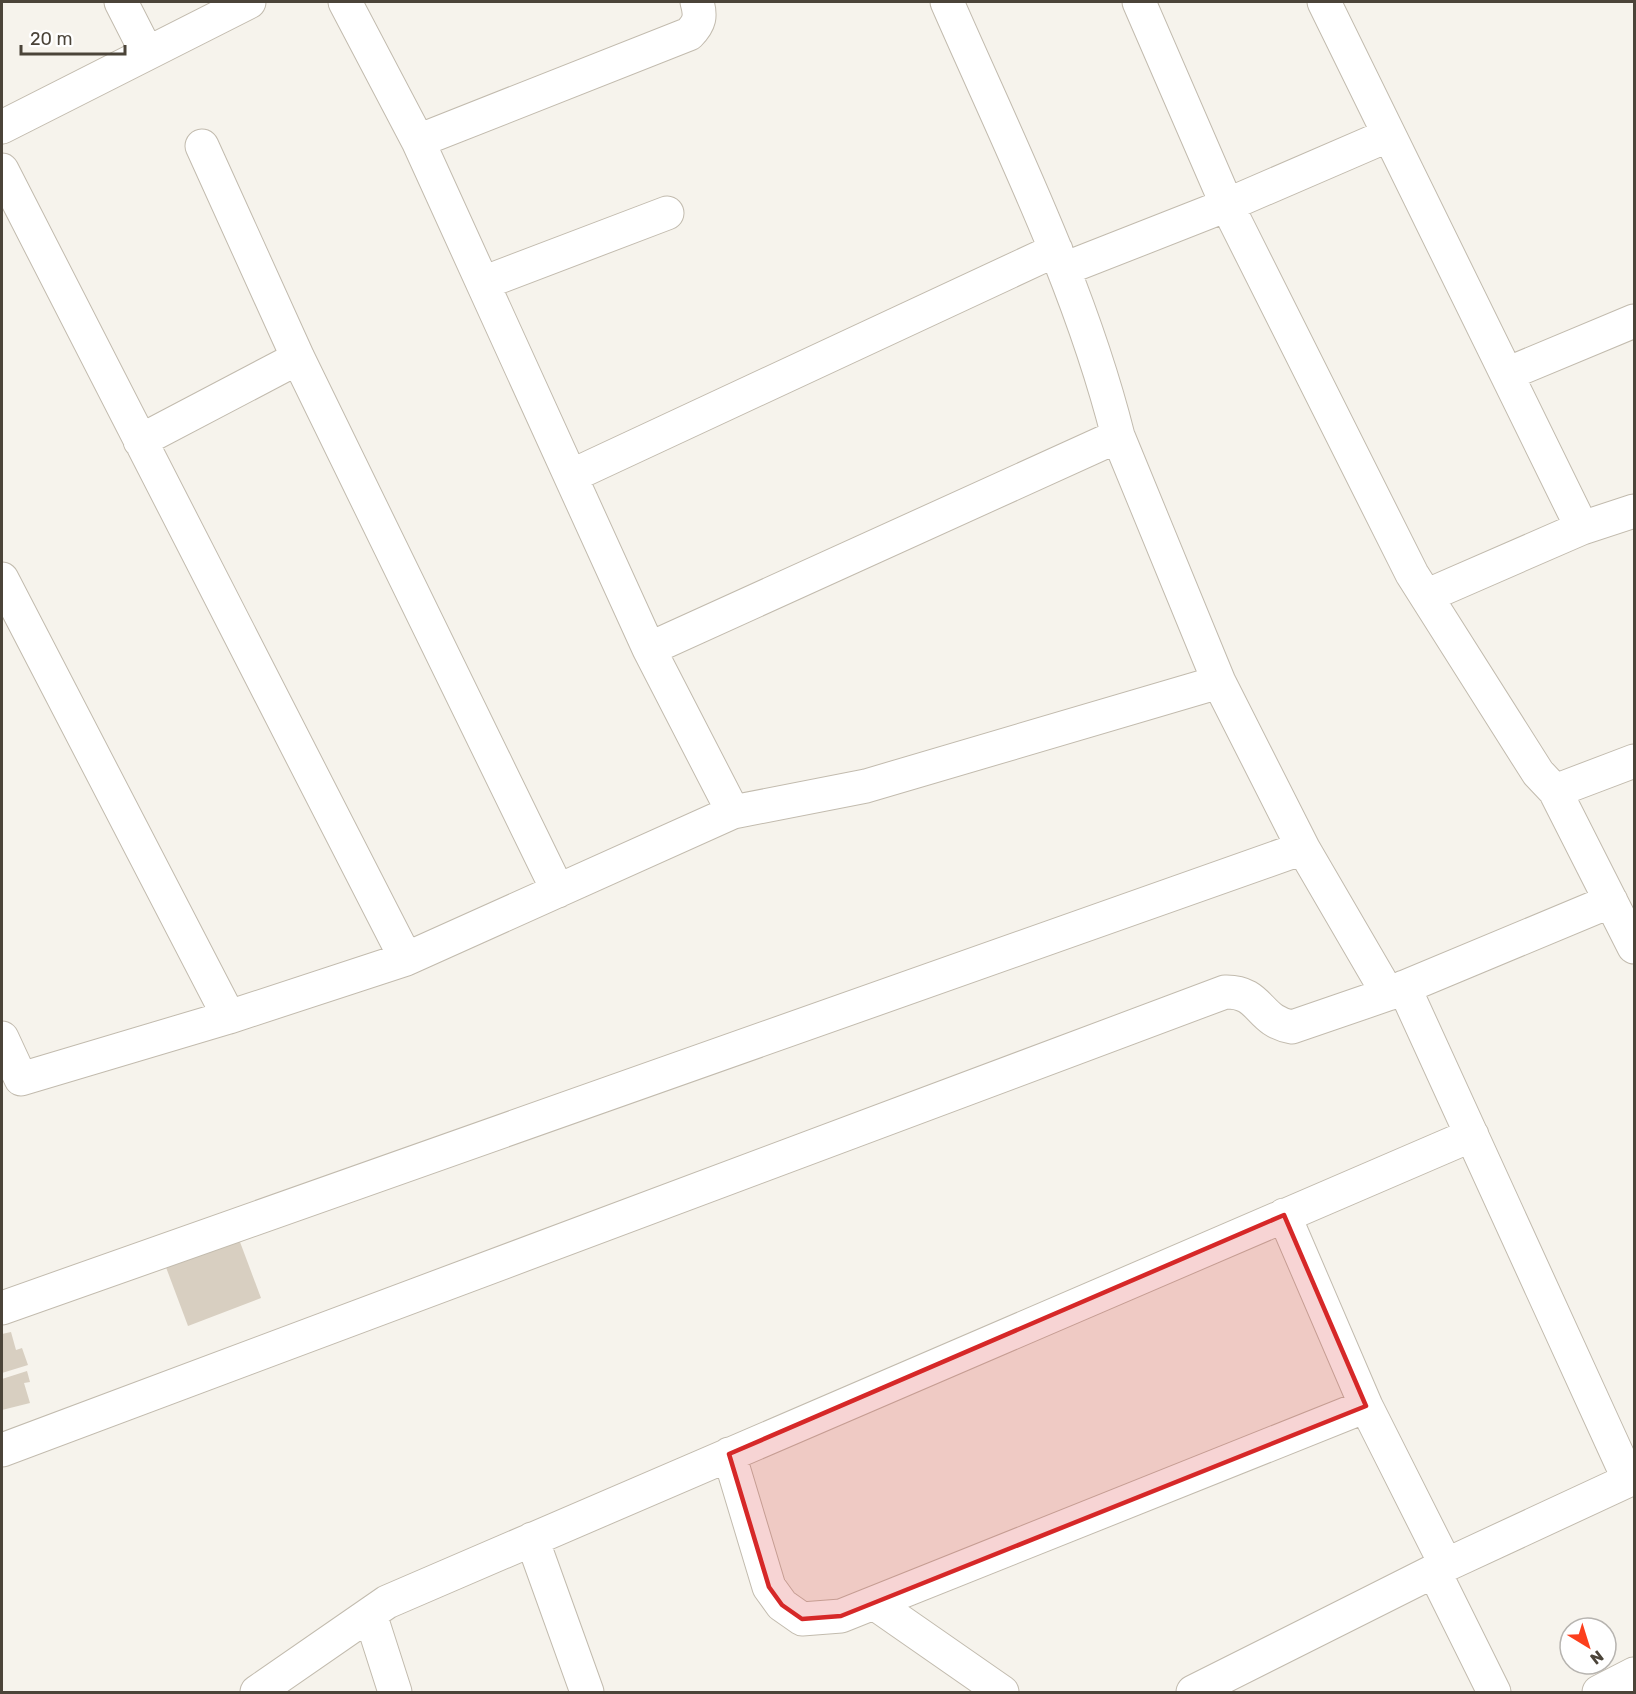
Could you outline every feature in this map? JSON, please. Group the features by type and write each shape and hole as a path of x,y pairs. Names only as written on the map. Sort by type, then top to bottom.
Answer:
{"street":[{"path":"121,2 147,53"},
{"path":"2,127 249,2"},
{"path":"345,2 418,141 649,649 733,812"},
{"path":"418,141 689,34 698,26 701,15 697,2"},
{"path":"947,2 1060,260 1108,398 1118,436 1219,682 1303,848 1396,990 1472,1135 1632,1484 1440,1568 1193,1692"},
{"path":"1139,2 1227,205 1412,574 1538,773 1555,791 1635,947"},
{"path":"1324,2 1582,528"},
{"path":"571,476 1060,260 1227,205 1389,135"},
{"path":"202,146 298,358 558,891"},
{"path":"2,170 406,959"},
{"path":"483,283 667,213"},
{"path":"1507,374 1635,321"},
{"path":"140,441 298,358"},
{"path":"649,649 1118,436"},
{"path":"1426,596 1582,528 1635,511"},
{"path":"2,579 229,1017"},
{"path":"2,1038 11,1082 229,1017 406,959 733,812 866,786 1219,682"},
{"path":"1555,791 1635,761"},
{"path":"2,1308 1303,848"},
{"path":"2,1450 1225,992 1238,992 1250,997 1271,1020 1292,1027 1396,990 1611,901"},
{"path":"257,1692 387,1602 1472,1135"},
{"path":"1284,1215 1366,1406 1494,1692"},
{"path":"729,1454 769,1587 782,1605 802,1619 841,1616 1366,1406"},
{"path":"532,1539 587,1692"},
{"path":"874,1603 1002,1692"},
{"path":"370,1614 395,1692"},
{"path":"1599,1692 1635,1674"}],"highlighted area":[{"path":"1284,1215 1366,1406 841,1616 802,1619 782,1605 769,1587 729,1454"}],"building":[{"path":"237,1234 261,1298 188,1326 164,1262"},
{"path":"11,1332 16,1350 22,1348 28,1365 2,1373 2,1334"},
{"path":"27,1371 30,1382 24,1383 30,1403 2,1410 2,1379"}]}
